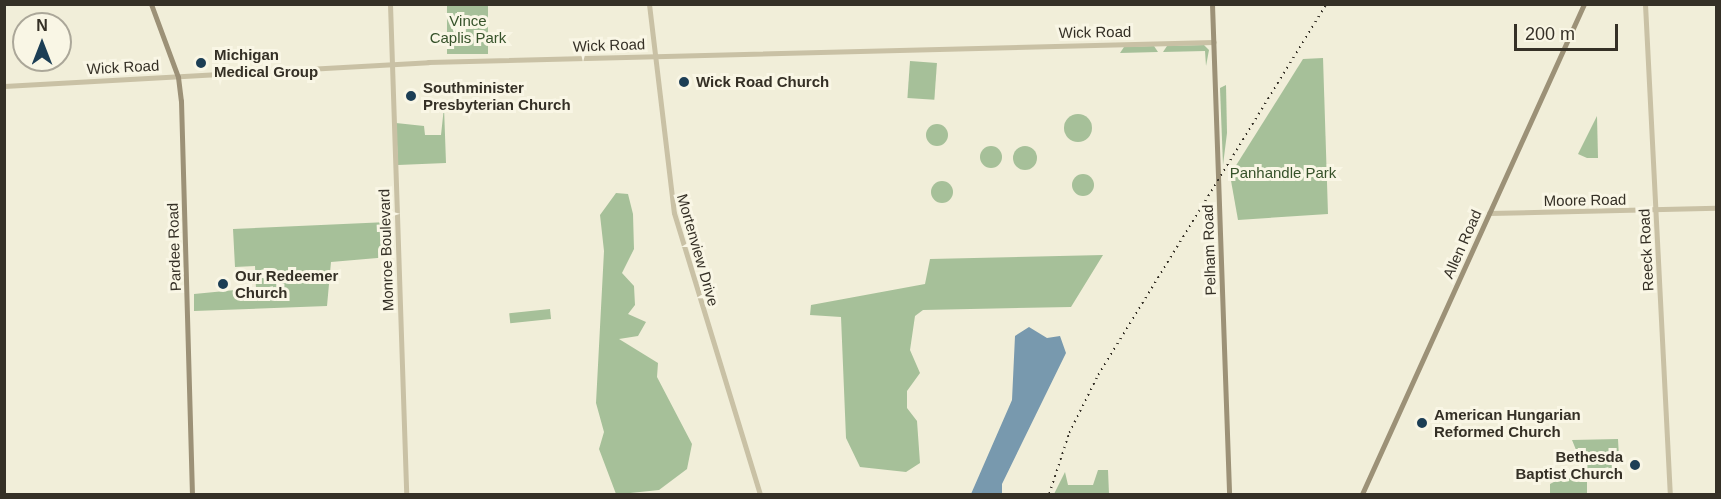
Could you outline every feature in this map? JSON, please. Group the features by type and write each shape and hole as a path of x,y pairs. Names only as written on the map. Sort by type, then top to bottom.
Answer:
{"main road":[{"name":"Pardee Road","path":"151,4 178,76 192,495"},
{"name":"Pelham Road","path":"1212,4 1228,495"},
{"name":"Allen Road","path":"1362,495 1584,4"}],"street":[{"name":"Monroe Boulevard","path":"390,4 406,495"},
{"name":"Mortenview Drive","path":"649,4 674,213 760,495"},
{"name":"Reeck Road","path":"1645,4 1670,495"},
{"name":"Wick Road","path":"4,86 391,63 1214,42"},
{"name":"Moore Road","path":"1489,213 1716,208"}],"green space":[{"name":"Vince Caplis Park","path":"447,5 488,5 488,54 447,54"},
{"path":"1204,45 1209,50 1206,66 1205,51 1163,52 1167,46"},
{"path":"1154,46 1158,52 1120,53 1124,47"},
{"name":"Panhandle Park","path":"1323,58 1328,214 1238,220 1230,175 1303,59"},
{"path":"910,61 937,63 934,100 907,98"},
{"path":"1226,85 1227,133 1223,165 1220,88"},
{"path":"444,107 446,163 398,165 396,123 424,126 425,135 441,135"},
{"path":"1078,114 1088,118 1092,128 1088,138 1078,142 1068,138 1064,128 1068,118"},
{"path":"1597,116 1598,158 1587,158 1578,154"},
{"path":"937,124 945,127 948,135 945,143 937,146 929,143 926,135 929,127"},
{"path":"987,146 995,146 1002,153 1002,161 995,168 987,168 980,161 980,153"},
{"path":"1020,146 1030,146 1037,153 1037,163 1030,170 1020,170 1013,163 1013,153"},
{"path":"1083,174 1091,177 1094,185 1091,193 1083,196 1075,193 1072,185 1075,177"},
{"path":"942,181 950,184 953,192 950,200 942,203 934,200 931,192 934,184"},
{"path":"616,193 628,194 633,214 634,249 622,273 634,286 635,305 628,314 646,322 638,336 619,339 658,363 657,377 692,444 687,469 659,490 621,494 616,494 599,449 604,432 596,403 604,251 600,215"},
{"path":"388,222 389,257 331,262 327,306 194,311 194,294 256,288 255,266 235,267 233,229"},
{"path":"1103,255 1071,307 923,310 915,316 910,350 920,373 907,391 907,408 917,421 920,463 906,472 860,467 846,438 841,317 810,315 811,305 925,284 930,259"},
{"path":"550,309 551,319 510,323 509,313"},
{"path":"1618,439 1620,476 1587,478 1587,494 1550,494 1550,484 1583,467 1572,440"},
{"path":"1098,470 1108,470 1109,494 1054,494 1065,472 1068,485 1093,485"}],"water":[{"path":"1029,327 1047,338 1060,336 1066,353 1002,484 1002,494 971,494 1012,400 1015,336"}],"railway":[{"path":"1049,494 1069,433 1098,375 1326,4"}],"place":[{"name":"Michigan Medical Group","path":"201,63"},
{"name":"Wick Road Church","path":"684,82"},
{"name":"Southminister Presbyterian Church","path":"411,96"},
{"name":"Our Redeemer Church","path":"223,284"},
{"name":"American Hungarian Reformed Church","path":"1422,423"},
{"name":"Bethesda Baptist Church","path":"1635,465"}]}
